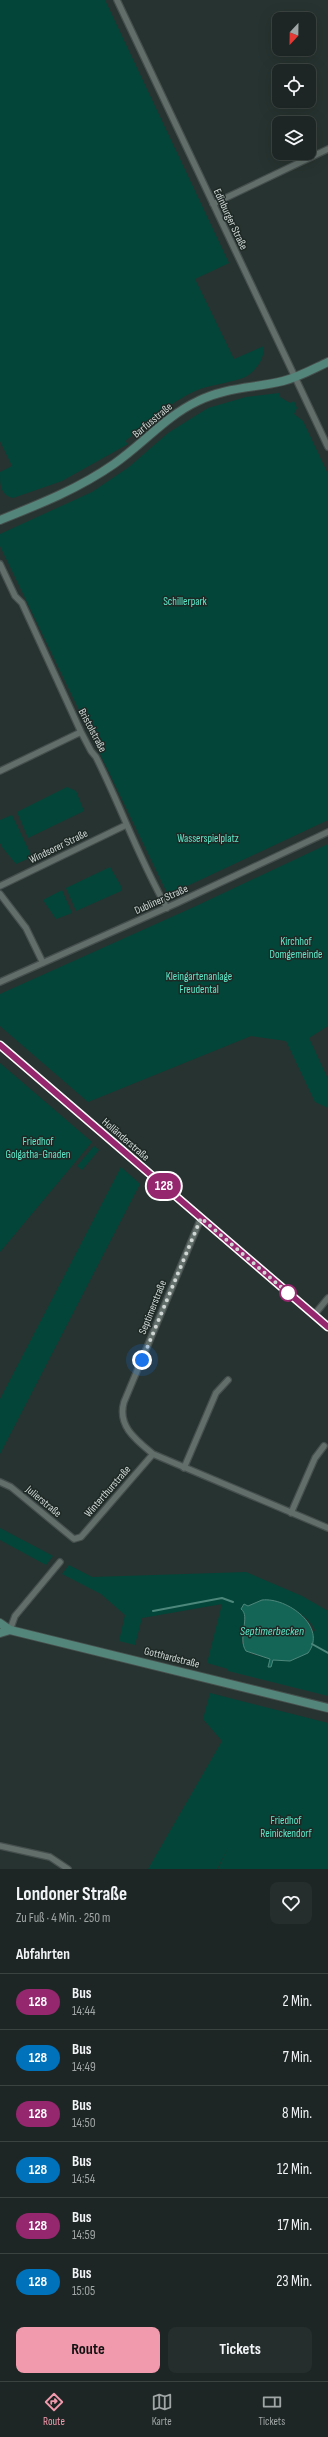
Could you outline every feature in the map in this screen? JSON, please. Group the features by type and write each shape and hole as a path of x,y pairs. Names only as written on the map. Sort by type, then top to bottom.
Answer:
{"main road":[{"name":"Barfusstraße","path":"0,520 52,499 87,482 135,448 176,413 199,400 231,389 294,378 328,362"},
{"name":"Gotthardstraße","path":"0,1623 10,1630 328,1708"},
{"path":"0,1633 10,1630"}],"street":[{"name":"Edinburger Straße","path":"117,0 294,378 328,447"},
{"path":"213,204 328,149"},
{"name":"Bristolstraße","path":"0,564 15,596 22,603 81,732 109,783 122,810 126,825 167,908"},
{"path":"0,771 81,732"},
{"name":"Windsorer Straße","path":"0,886 126,825"},
{"name":"Dubliner Straße","path":"0,982 167,908 328,832"},
{"path":"0,894 26,928 43,963"},
{"name":"Holländerstraße","path":"0,1045 328,1327"},
{"name":"Septimerstraße","path":"201,1218 123,1407 123,1420 127,1429 153,1454 328,1528"},
{"path":"314,1315 328,1298"},
{"path":"184,1468 216,1393 228,1380"},
{"path":"291,1513 316,1458 324,1446"},
{"name":"Winterthurstraße","path":"74,1539 81,1537 153,1454"},
{"name":"Julierstraße","path":"0,1482 11,1487 74,1539"},
{"path":"10,1630 15,1616 60,1562"},
{"path":"0,1846 50,1857 68,1869"}],"green space":[{"path":"0,0 105,0 229,263 195,279 234,359 264,346 260,363 247,376 238,380 205,387 179,399 125,441 128,444 62,481 13,498 9,497 3,492 0,476 0,472 12,466 0,441"},
{"name":"Schillerpark","path":"279,393 280,397 290,403 294,401 297,408 294,414 303,421 328,474 328,820 168,895 0,546 0,534 92,492 129,467 168,433 208,408 246,397"},
{"path":"67,787 76,791 84,811 28,838 17,812"},
{"path":"12,815 32,857 16,864 2,847 2,843 0,844 0,820"},
{"name":"Kleingartenanlage Freudental","path":"328,844 328,1026 309,1038 328,1079 328,1108 315,1102 286,1041 251,1036 88,1102 0,1026 0,994 196,906"},
{"path":"110,867 121,886 121,891 76,911 66,888"},
{"path":"62,890 72,913 56,919 43,900"},
{"name":"Friedhof Golgatha-Gnaden","path":"0,1063 92,1142 0,1252"},
{"path":"94,1146 99,1150 82,1170 77,1166"},
{"path":"121,1167 140,1184 0,1454 0,1399"},
{"path":"0,1528 53,1556 46,1565 0,1540"},
{"path":"69,1565 92,1577 246,1572 302,1596 328,1611 328,1696 228,1671 228,1669 207,1663 222,1604 142,1618 135,1645 119,1641 125,1615 101,1594 62,1574","holes":["262,1600 269,1600 284,1604 300,1613 315,1630 296,1659 273,1660 269,1667 270,1659 251,1654 241,1642 245,1615 244,1605 248,1606"]},
{"name":"Friedhof Reinickendorf","path":"210,1693 328,1723 328,1869 218,1869 228,1848 217,1869 148,1869 222,1741 203,1719"}],"water":[{"name":"Septimerbecken","path":"262,1600 272,1600 283,1603 302,1616 309,1624 313,1633 313,1643 308,1653 290,1661 273,1660 271,1667 268,1667 270,1659 246,1651 243,1640 245,1617 244,1612 241,1609 244,1604 248,1606"}],"waterway":[{"path":"153,1611 222,1598 233,1602"},
{"path":"312,1644 328,1653"}],"bus line":[{"name":"128","path":"0,1045 328,1327"}],"route":[{"path":"142,1360 201,1218 288,1293"}],"park label":[{"name":"Wasserspielplatz","path":"208,838"},
{"name":"Kirchhof Domgemeinde","path":"296,947"}]}
